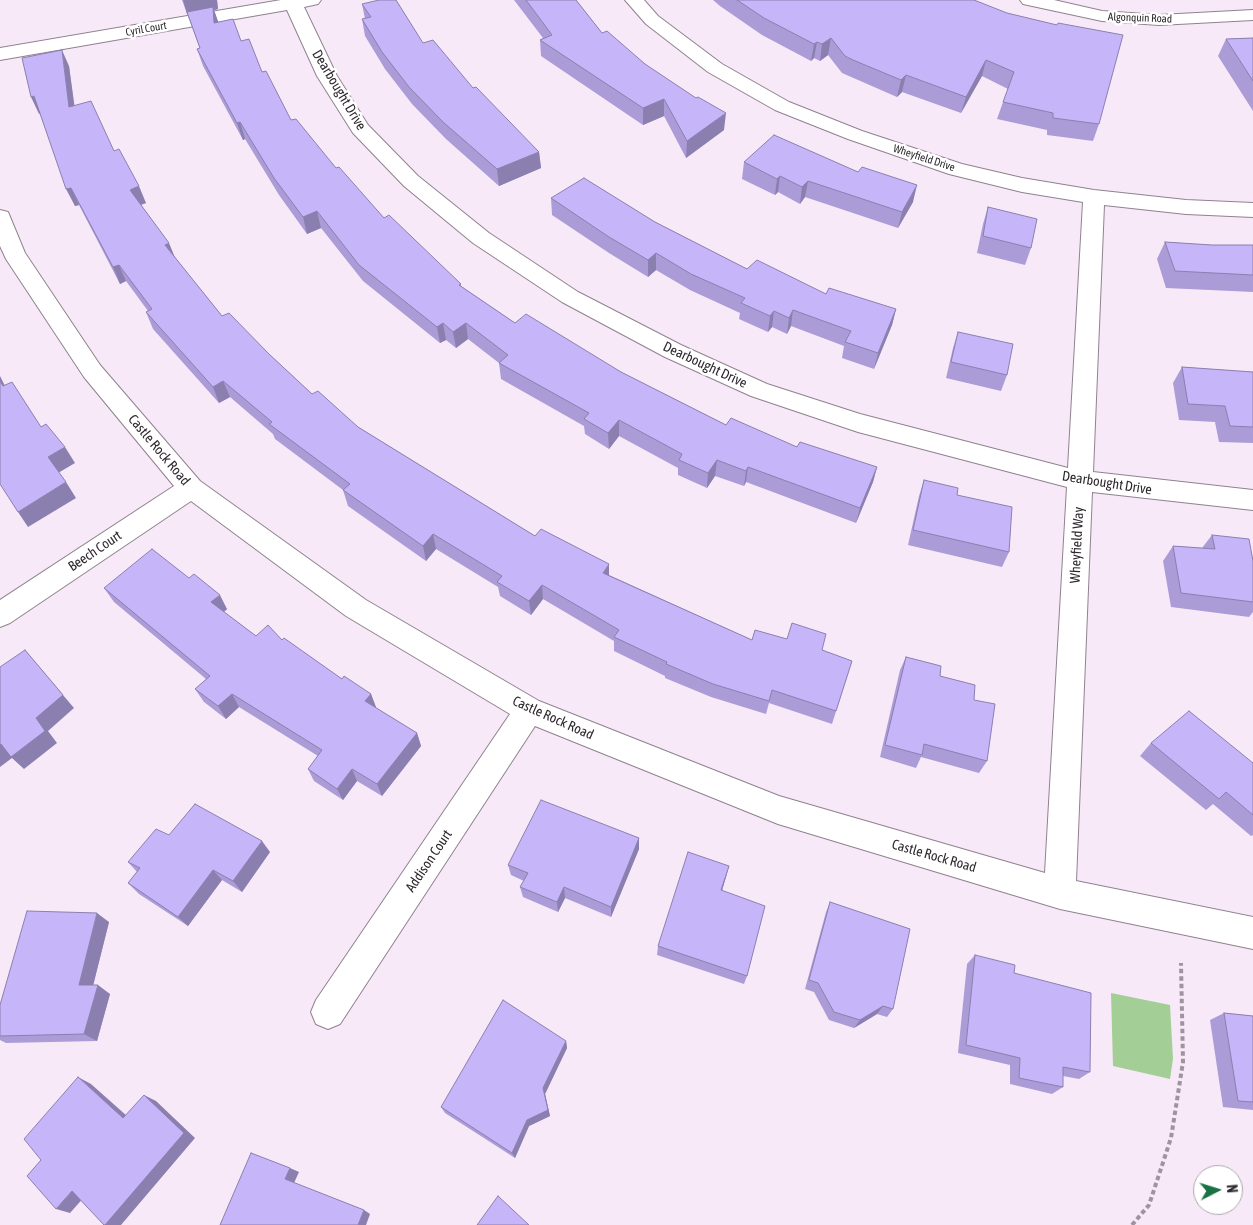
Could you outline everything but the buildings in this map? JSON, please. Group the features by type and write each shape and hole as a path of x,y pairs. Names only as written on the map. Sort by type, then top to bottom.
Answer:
{"street":[{"name":"Wheyfield Drive","path":"634,0 652,20 715,68 782,106 855,135 956,169 1022,185 1094,197 1253,210"},
{"name":"Algonquin Road","path":"1029,0 1102,16 1159,20 1253,15"},
{"name":"Cyril Court","path":"0,54 299,1"},
{"name":"Dearbought Drive","path":"299,1 327,76 360,129 411,181 481,238 570,297 673,351 759,390 858,423 1081,482 1253,500"},
{"name":"Wheyfield Way","path":"1060,893 1094,197"},
{"name":"Castle Rock Road","path":"0,217 7,256 92,371 191,488 356,608 529,710 778,810 1060,893 1253,933"},
{"name":"Beech Court","path":"0,614 191,488"},
{"name":"Addison Court","path":"328,1012 529,710"}],"path":[{"path":"1132,1225 1149,1205 1171,1138 1183,1062 1181,963"}],"green space":[{"path":"1111,993 1170,1005 1173,1059 1170,1079 1113,1066"}]}
